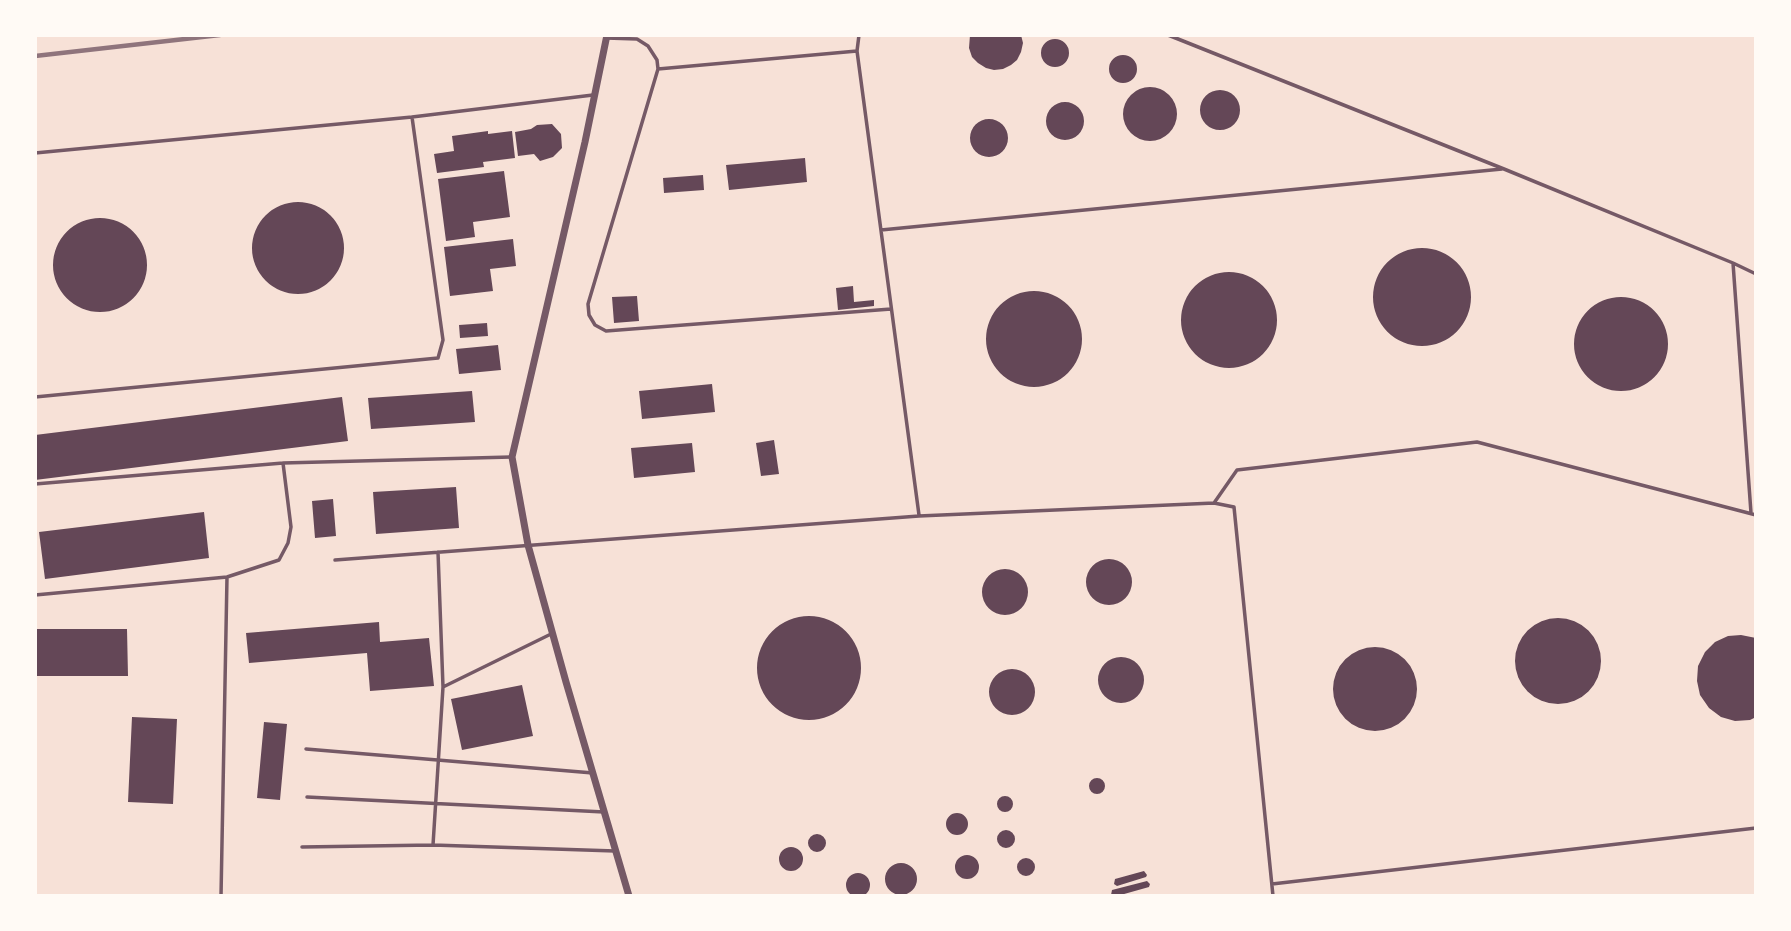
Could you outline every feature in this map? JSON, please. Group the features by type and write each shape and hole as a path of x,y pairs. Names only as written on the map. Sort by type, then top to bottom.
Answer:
{"street":[{"path":"607,36 512,457 528,545 629,896"}],"lane":[{"path":"859,35 857,51 919,516"},
{"path":"1168,35 1504,169 1756,274"},
{"path":"607,36 637,39 648,46 657,60 658,69 588,304 589,315 595,325 606,331 891,309"},
{"path":"658,69 857,51"},
{"path":"35,153 412,117 593,95"},
{"path":"35,397 438,358 443,340 412,117"},
{"path":"881,230 1504,169"},
{"path":"1214,503 1237,470 1477,442 1754,514 1733,263"},
{"path":"35,484 283,463 512,457"},
{"path":"35,595 228,577 279,560 288,543 291,527 283,463"},
{"path":"335,560 919,516 1214,503 1234,507 1273,896"},
{"path":"433,845 443,687 438,552"},
{"path":"221,896 228,577"},
{"path":"443,687 552,633"},
{"path":"306,750 593,773"},
{"path":"307,797 604,812"},
{"path":"1272,884 1756,828"},
{"path":"302,846 433,845 615,851"}],"building":[{"path":"970,35 1021,35 1021,52 1017,60 1003,69 986,68 972,57 969,48"},
{"path":"1055,39 1065,43 1069,53 1065,63 1055,67 1045,63 1041,53 1045,43"},
{"path":"1123,55 1133,59 1137,69 1133,79 1123,83 1113,79 1109,69 1113,59"},
{"path":"1150,87 1169,95 1177,114 1169,133 1150,141 1131,133 1123,114 1131,95"},
{"path":"1220,90 1234,96 1240,110 1234,124 1220,130 1206,124 1200,110 1206,96"},
{"path":"1065,102 1078,108 1084,121 1078,134 1065,140 1052,134 1046,121 1052,108"},
{"path":"989,119 1002,125 1008,138 1002,151 989,157 976,151 970,138 976,125"},
{"path":"552,124 561,134 562,148 553,157 540,161 534,154 518,156 515,132 537,125"},
{"path":"488,131 488,134 512,131 515,158 483,162 484,167 437,173 434,154 454,151 452,136"},
{"path":"805,158 807,182 729,190 726,165"},
{"path":"504,171 510,217 473,222 475,237 446,241 438,179"},
{"path":"703,175 704,190 664,193 663,178"},
{"path":"298,202 316,206 330,216 340,230 344,248 340,266 330,280 316,290 298,294 280,290 266,280 256,266 252,248 256,230 266,216 280,206"},
{"path":"100,218 118,222 133,232 143,247 147,265 143,283 133,298 118,308 100,312 82,308 67,298 57,283 53,265 57,247 67,232 82,222"},
{"path":"513,239 516,266 490,269 493,291 450,296 444,247"},
{"path":"1422,248 1441,252 1457,262 1467,278 1471,297 1467,316 1457,332 1441,342 1422,346 1403,342 1387,332 1377,316 1373,297 1377,278 1387,262 1403,252"},
{"path":"1229,272 1247,276 1263,286 1273,302 1277,320 1273,338 1263,354 1247,364 1229,368 1211,364 1195,354 1185,338 1181,320 1185,302 1195,286 1211,276"},
{"path":"853,286 854,302 874,300 874,306 838,310 836,288"},
{"path":"1034,291 1052,295 1068,305 1078,321 1082,339 1078,357 1068,373 1052,383 1034,387 1016,383 1000,373 990,357 986,339 990,321 1000,305 1016,295"},
{"path":"637,296 639,321 614,323 612,297"},
{"path":"1621,297 1639,301 1654,311 1664,326 1668,344 1664,362 1654,377 1639,387 1621,391 1603,387 1588,377 1578,362 1574,344 1578,326 1588,311 1603,301"},
{"path":"487,323 488,336 460,338 459,325"},
{"path":"498,345 501,370 459,374 456,349"},
{"path":"712,384 715,412 642,419 639,391"},
{"path":"472,391 475,422 371,429 368,398"},
{"path":"342,397 348,441 35,480 35,435"},
{"path":"774,440 779,474 761,476 756,443"},
{"path":"692,443 695,472 634,478 631,448"},
{"path":"456,487 459,528 376,534 373,492"},
{"path":"333,499 336,536 315,538 312,501"},
{"path":"204,512 209,558 45,579 39,532"},
{"path":"1109,559 1125,566 1132,582 1125,598 1109,605 1093,598 1086,582 1093,566"},
{"path":"1005,569 1021,576 1028,592 1021,608 1005,615 989,608 982,592 989,576"},
{"path":"809,616 829,620 846,631 857,648 861,668 857,688 846,705 829,716 809,720 789,716 772,705 761,688 757,668 761,648 772,631 789,620"},
{"path":"1558,618 1582,625 1594,637 1601,661 1594,685 1582,697 1558,704 1534,697 1522,685 1515,661 1522,637 1534,625"},
{"path":"379,622 380,642 429,638 434,686 370,691 367,653 249,663 246,633"},
{"path":"35,629 127,629 128,676 35,676"},
{"path":"1728,636 1756,638 1756,717 1735,721 1721,717 1709,708 1700,695 1698,666 1705,652 1715,642"},
{"path":"1375,647 1391,650 1405,659 1414,673 1417,689 1414,705 1405,719 1391,728 1375,731 1359,728 1345,719 1336,705 1333,689 1336,673 1345,659 1359,650"},
{"path":"1121,657 1137,664 1144,680 1137,696 1121,703 1105,696 1098,680 1105,664"},
{"path":"1012,669 1028,676 1035,692 1028,708 1012,715 996,708 989,692 996,676"},
{"path":"522,685 533,736 462,750 451,699"},
{"path":"132,717 177,719 173,804 128,802"},
{"path":"264,722 287,724 280,800 257,798"},
{"path":"1097,778 1105,786 1097,794 1089,786"},
{"path":"1005,796 1013,804 1005,812 997,804"},
{"path":"957,813 965,816 968,824 965,832 957,835 949,832 946,824 949,816"},
{"path":"1006,830 1012,833 1015,839 1012,845 1006,848 1000,845 997,839 1000,833"},
{"path":"813,834 821,834 826,843 824,850 813,852 808,847 808,839"},
{"path":"791,847 802,854 803,859 796,870 791,871 780,864 779,859 786,848"},
{"path":"967,855 976,858 979,867 976,876 967,879 958,876 955,867 958,858"},
{"path":"1026,858 1032,861 1035,867 1032,873 1026,876 1020,873 1017,867 1020,861"},
{"path":"901,863 912,868 917,879 912,890 901,895 890,890 885,879 890,868"},
{"path":"1144,871 1146,877 1117,886 1114,884 1115,879"},
{"path":"858,873 867,876 870,885 867,894 858,897 849,894 846,885 849,876"},
{"path":"1147,881 1149,887 1117,896 1111,895 1112,890"}],"railway":[{"path":"35,56 220,35"}]}
